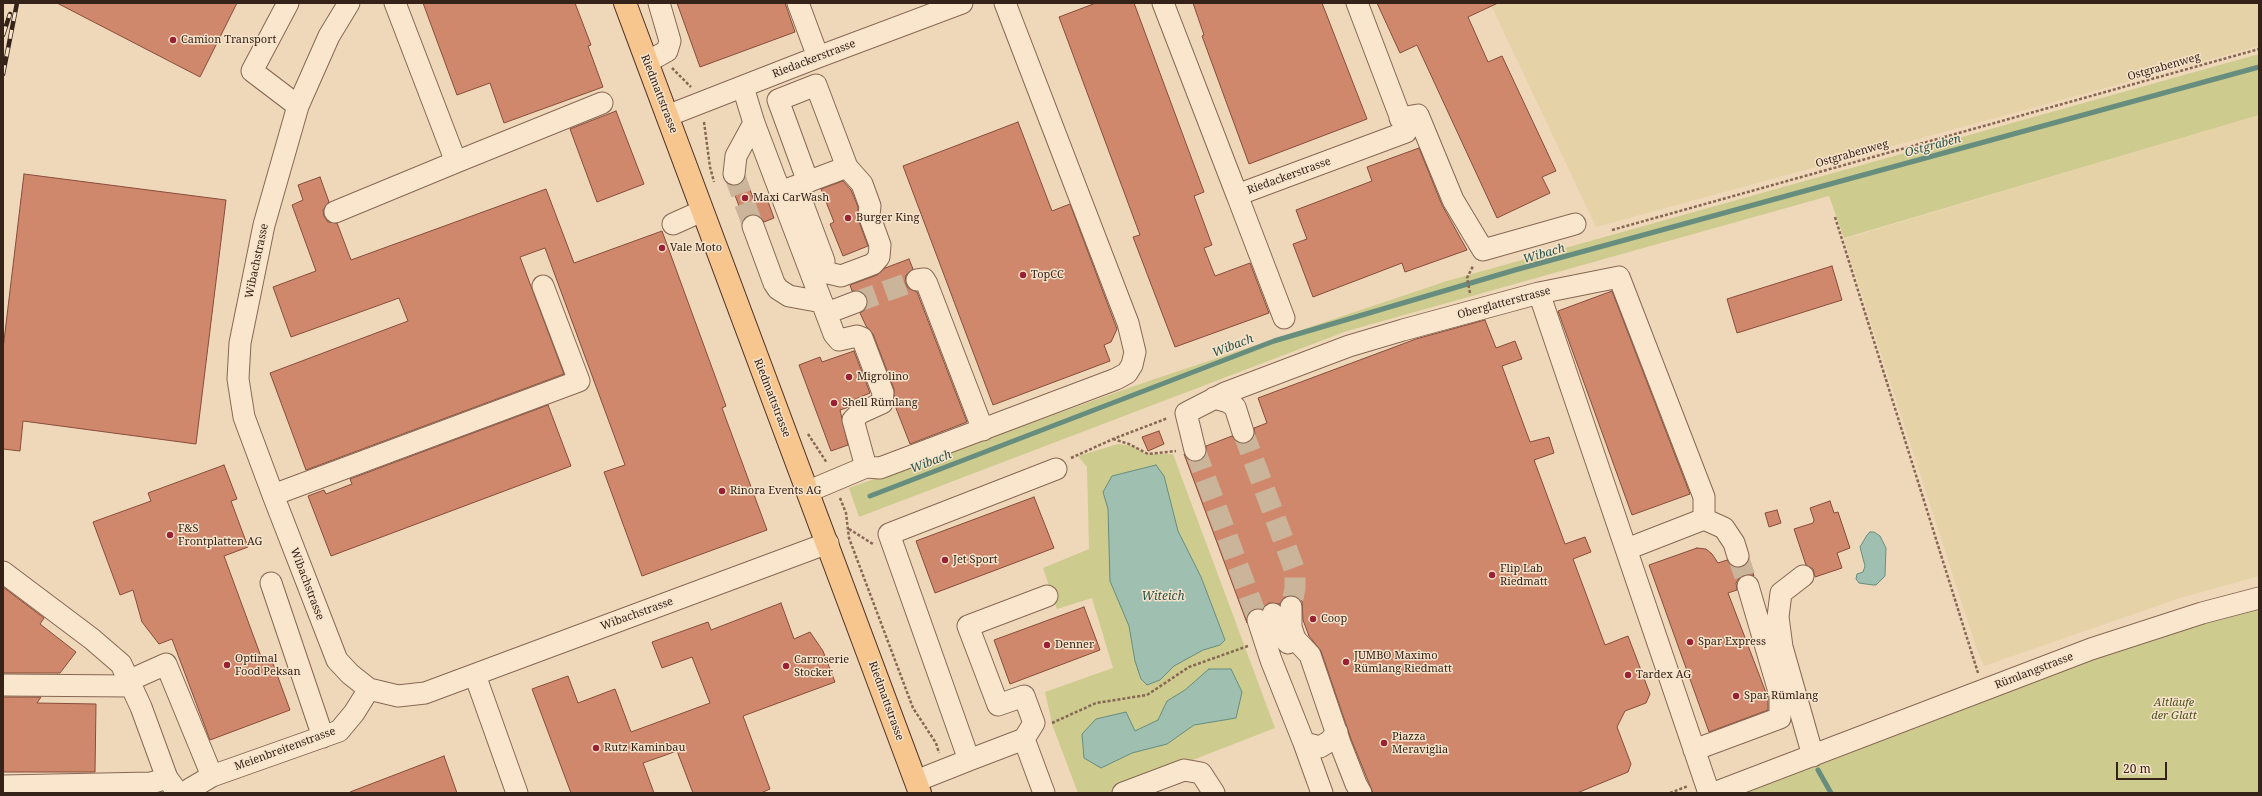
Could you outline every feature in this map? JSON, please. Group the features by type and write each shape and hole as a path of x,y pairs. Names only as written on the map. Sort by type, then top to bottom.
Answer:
{"main road":[{"name":"Riedmattstrasse","path":"625,3 656,58 668,116 702,211 809,491 918,787"}],"street":[{"path":"288,3 252,71 298,106"},
{"name":"Wibachstrasse","path":"349,3 328,36 298,106 264,225 240,343 238,378 244,417 337,660 350,674 369,689 398,696 425,693 828,543"},
{"path":"395,3 456,162"},
{"path":"656,58 669,46 670,35 659,3"},
{"path":"798,3 818,57"},
{"name":"Riedackerstrasse","path":"668,116 818,57 916,11 962,3"},
{"path":"809,491 866,467 880,468 1123,376 1132,365 1135,352 1128,323 1005,3"},
{"name":"Riedackerstrasse","path":"1163,3 1236,195 1406,132 1357,3"},
{"path":"818,274 841,276 874,264 880,251 880,245 869,215 870,206 862,184 847,167 816,85 778,100 795,187 818,274 824,308 837,339 857,336 862,338 883,393 883,400 880,404 860,413 853,420 866,467"},
{"path":"743,87 754,122 795,187"},
{"path":"335,212 602,104"},
{"path":"1400,118 1418,115 1453,200 1483,250 1575,224"},
{"path":"734,174 736,156 754,122"},
{"path":"795,187 847,167"},
{"path":"1236,195 1284,318"},
{"path":"673,224 702,211"},
{"path":"753,226 774,283 778,289 789,296 824,308 856,302"},
{"name":"Oberglatterstrasse","path":"1195,450 1186,413 1214,398 1349,346 1539,293 1619,277 1704,497 1704,519"},
{"path":"917,280 924,279 927,284 983,430"},
{"path":"273,495 579,381 543,286"},
{"path":"1539,293 1709,793"},
{"path":"1214,398 1228,402 1235,407 1243,432"},
{"path":"969,760 889,534 1056,469"},
{"path":"1627,549 1704,519 1724,528 1734,543 1738,556"},
{"path":"3,572 92,638 121,664 172,785 151,783 3,786"},
{"path":"1714,793 1813,756 1782,647 1778,617 1781,593 1803,576"},
{"path":"271,583 323,737"},
{"path":"1694,750 1780,718 1780,695 1748,586"},
{"path":"1044,793 1029,731 1024,696 998,705 968,626 1047,596"},
{"name":"Rümlangstrasse","path":"1813,756 2092,649 2202,613 2259,598"},
{"path":"1322,793 1271,660 1271,619 1291,627 1298,648 1310,655 1344,793"},
{"path":"1271,660 1282,652 1298,648"},
{"path":"3,685 130,683 166,664 212,776"},
{"path":"475,675 517,793"},
{"name":"Meienbreitenstrasse","path":"187,793 190,789 212,776 338,731 354,714 369,689"},
{"path":"918,787 945,770 1029,731"},
{"path":"1304,743 1320,747 1332,740"},
{"path":"1332,740 1361,793"},
{"path":"1123,793 1184,770 1201,773 1214,793"}],"path":[{"name":"Ostgrabenweg","path":"1612,230 2259,49"},
{"path":"656,58 671,67 691,87 705,128 710,167 716,187"},
{"path":"1834,216 1984,690"},
{"path":"1467,278 1470,289"},
{"path":"1077,454 1169,418"},
{"path":"806,432 826,461 846,513 849,538 913,708 936,743 945,770"},
{"path":"1113,439 1129,444 1148,454 1173,453"},
{"path":"849,529 871,545 890,537"},
{"path":"1029,731 1096,703 1147,695 1189,667 1243,648 1271,619"}],"shaded area":[{"path":"1490,3 2259,3 2259,46 1596,227"},
{"path":"2259,115 2259,576 2180,598 1984,666 1975,644 1844,239"}],"green space":[{"path":"2259,54 2259,115 1844,238 1829,196 1347,331 859,517 849,488 1140,384 1447,281"},
{"path":"1118,444 1134,446 1145,454 1173,454 1275,728 1108,793 1078,793 1053,727 1045,692 1113,668 1092,598 1057,609 1043,568 1089,549 1087,467 1078,456"},
{"name":"Altläufe der Glatt","path":"2259,598 2259,793 1714,793"}],"water":[{"name":"Witeich","path":"1156,465 1164,476 1178,531 1201,577 1225,640 1220,645 1203,650 1174,666 1160,680 1147,685 1141,679 1135,661 1129,626 1110,581 1108,509 1103,492 1112,476"},
{"path":"1870,532 1874,532 1880,536 1886,548 1885,576 1876,585 1859,583 1856,579 1857,574 1863,572 1865,566 1860,547"},
{"path":"1209,669 1231,669 1242,692 1236,718 1194,725 1167,744 1132,753 1101,768 1084,758 1082,734 1096,719 1126,712 1135,731 1158,720 1167,701 1185,690"}],"building":[{"name":"Camion Transport","path":"57,3 237,3 200,77"},
{"path":"423,3 575,3 591,45 588,46 603,87 504,123 490,83 457,95"},
{"path":"677,3 785,3 795,32 700,67"},
{"path":"1096,3 1134,3 1204,192 1194,196 1212,245 1204,248 1215,276 1250,263 1269,313 1175,347 1133,237 1140,235 1059,17"},
{"path":"1193,3 1322,3 1367,119 1249,164 1202,36 1204,35"},
{"path":"1377,3 1498,3 1468,17 1488,62 1502,56 1556,171 1542,177 1550,193 1497,218 1417,45 1400,53"},
{"path":"616,111 644,184 597,202 570,129"},
{"name":"TopCC","path":"1018,122 1052,211 1070,204 1117,329 1111,342 1104,345 1110,361 993,405 903,166"},
{"path":"1419,148 1442,205 1467,250 1405,272 1402,263 1313,297 1293,244 1307,239 1296,210 1372,181 1367,167"},
{"path":"24,174 226,200 196,444 23,421 20,451 3,449 3,349"},
{"path":"320,177 329,202 323,210 324,216 328,222 337,223 351,260 546,189 574,263 662,231 726,406 722,408 767,530 642,576 604,472 625,465 545,248 520,257 564,374 306,470 270,373 408,321 399,298 291,337 273,287 316,271 292,205 303,200 298,185"},
{"name":"Maxi CarWash","path":"745,177 754,200 766,196 774,218 764,222 755,214 748,215 744,219 731,185 739,185"},
{"name":"Burger King","path":"843,181 851,190 858,207 858,219 868,246 843,256 830,224 834,222 821,189"},
{"path":"909,259 913,269 906,275 905,282 908,288 917,292 967,422 910,444 894,403 894,389 873,334 866,326 860,313 866,309 867,298 863,292 852,291 850,285 877,275 885,268"},
{"path":"1832,266 1842,300 1737,333 1727,299"},
{"path":"1612,291 1690,494 1632,515 1558,311"},
{"path":"1485,320 1496,348 1515,341 1522,359 1502,366 1530,442 1549,437 1554,453 1534,460 1565,544 1585,537 1591,552 1573,559 1605,645 1628,636 1650,694 1646,703 1625,711 1617,727 1631,764 1628,772 1577,793 1373,793 1351,739 1321,651 1309,636 1303,620 1302,601 1297,596 1291,595 1285,597 1280,604 1269,603 1262,609 1255,609 1249,612 1246,617 1247,623 1184,454 1191,461 1197,462 1203,459 1206,454 1206,446 1232,436 1241,444 1252,440 1255,434 1254,428 1267,423 1258,398 1416,339"},
{"name":"Shell Rümlang","path":"854,351 870,393 853,400 854,403 849,407 840,410 848,445 831,451 799,365 820,357 822,362"},
{"path":"548,405 571,466 331,556 308,496 324,490 326,494 352,484 350,479"},
{"path":"1159,431 1164,444 1148,451 1142,437"},
{"path":"224,465 237,499 231,501 248,547 224,556 263,662 271,658 290,710 210,740 172,639 159,644 142,622 133,590 120,595 93,522 151,501 148,493"},
{"path":"1034,497 1054,548 935,593 916,541"},
{"path":"1830,501 1834,513 1838,512 1850,548 1837,553 1842,568 1815,577 1813,569 1806,565 1794,529 1813,523 1814,520 1810,508"},
{"path":"1777,510 1781,523 1769,527 1765,513"},
{"path":"1697,548 1706,549 1712,554 1718,563 1727,560 1735,568 1742,567 1749,561 1754,576 1745,574 1740,577 1736,583 1737,590 1728,593 1768,698 1768,710 1709,732 1649,565"},
{"path":"3,587 44,618 40,624 76,652 60,673 3,673"},
{"path":"781,603 794,639 810,632 823,651 835,682 743,716 770,789 761,793 693,793 677,751 643,763 654,793 571,793 532,689 568,676 578,703 615,689 631,732 710,703 692,657 662,668 652,642 708,622 711,630"},
{"name":"Denner","path":"1084,607 1100,650 1010,684 994,640"},
{"path":"3,697 41,697 37,703 96,704 95,772 3,772"},
{"path":"444,756 457,793 350,793 350,792"}],"waterway":[{"name":"Wibach","path":"870,496 1274,341 1515,270 2259,67"},
{"path":"1818,770 1831,793"}],"tunnel":[{"path":"734,174 753,226"},
{"path":"856,302 917,280"},
{"path":"1243,432 1295,571 1295,589 1291,607"},
{"path":"1195,450 1258,620"},
{"path":"1738,556 1748,586"}],"railway":[{"path":"3,74 17,3"},
{"path":"3,35 10,14"}],"place":[{"name":"Camion Transport","path":"173,40"},
{"name":"Maxi CarWash","path":"745,198"},
{"name":"Burger King","path":"848,218"},
{"name":"Vale Moto","path":"662,248"},
{"name":"TopCC","path":"1023,275"},
{"name":"Migrolino","path":"849,377"},
{"name":"Shell Rümlang","path":"834,403"},
{"name":"Rinora Events AG","path":"722,491"},
{"name":"F&S Frontplatten AG","path":"170,535"},
{"name":"Jet Sport","path":"945,560"},
{"name":"Flip Lab Riedmatt","path":"1492,575"},
{"name":"Coop","path":"1313,619"},
{"name":"Spar Express","path":"1690,642"},
{"name":"Denner","path":"1047,645"},
{"name":"JUMBO Maximo Rümlang Riedmatt","path":"1346,662"},
{"name":"Optimal Food Peksan","path":"227,665"},
{"name":"Carroserie Stocker","path":"786,666"},
{"name":"Tardex AG","path":"1628,675"},
{"name":"Spar Rümlang","path":"1736,696"},
{"name":"Piazza Meraviglia","path":"1384,743"},
{"name":"Rutz Kaminbau","path":"596,748"}],"water label":[{"name":"Ostgraben","path":"1933,146"}]}
